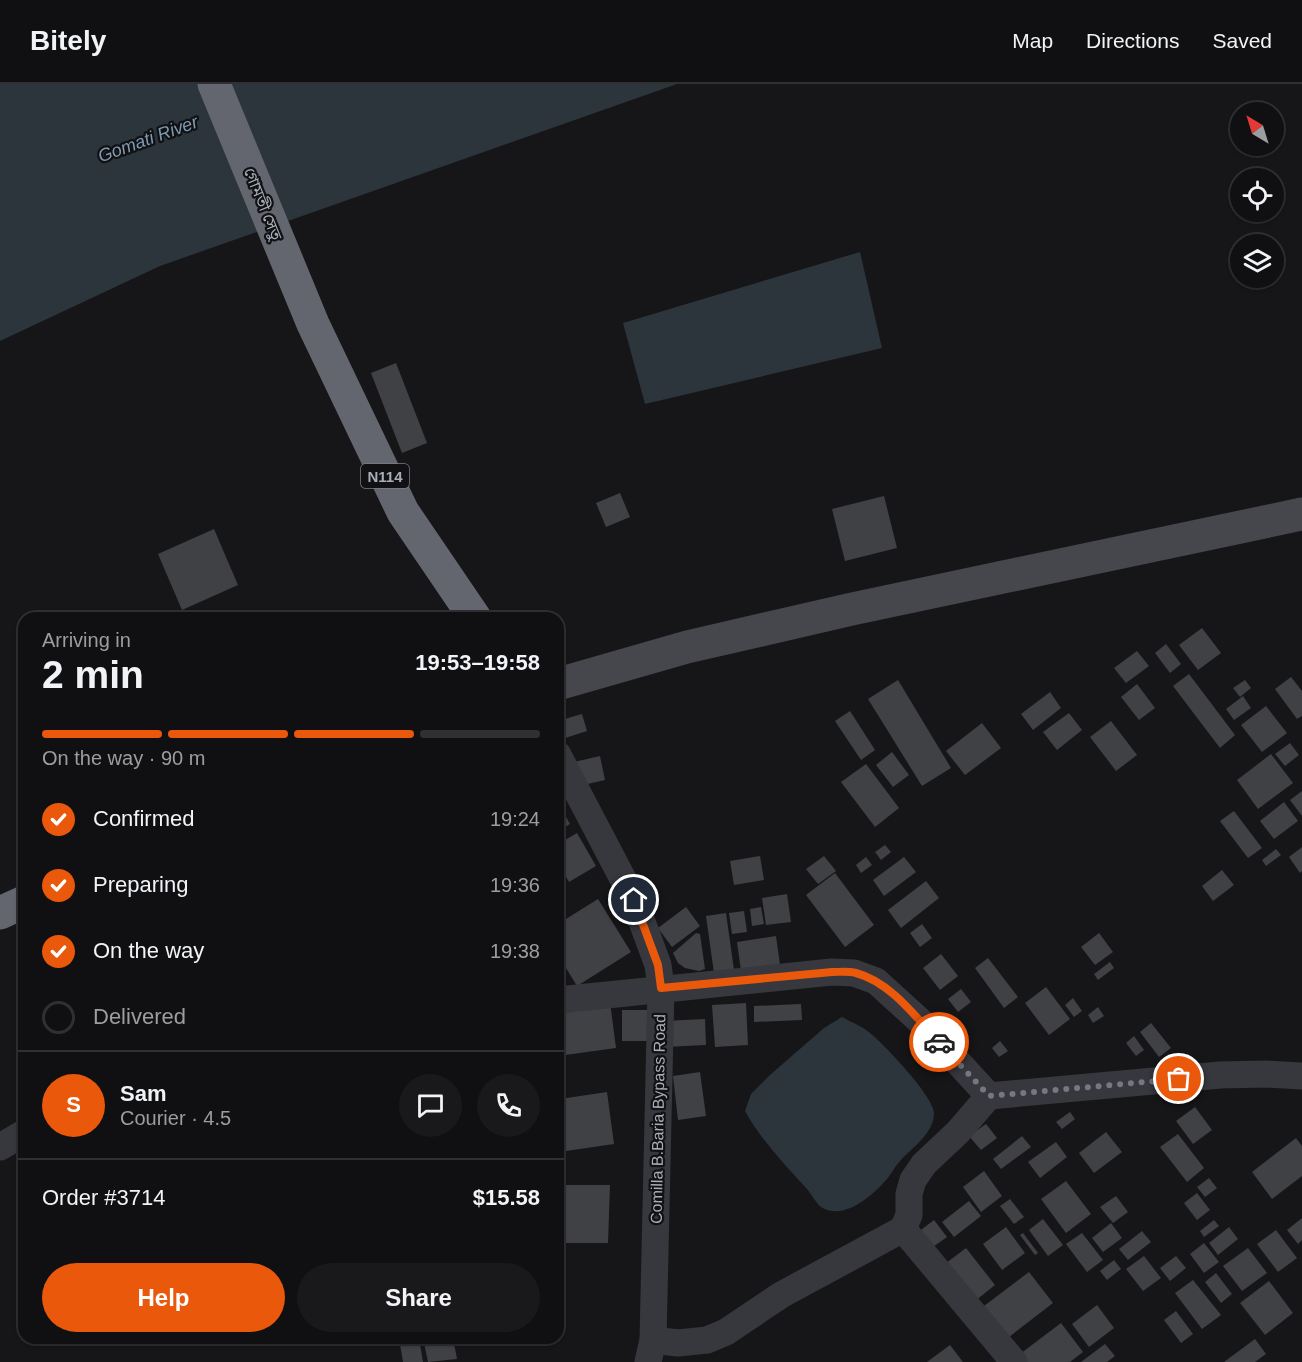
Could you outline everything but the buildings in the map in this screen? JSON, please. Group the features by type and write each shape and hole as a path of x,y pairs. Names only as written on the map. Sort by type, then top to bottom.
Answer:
{"highway":[{"name":"গোমতী সেতু","path":"214,84 313,324 403,512 471,612"},
{"path":"0,913 18,905"}],"street":[{"path":"564,682 709,641 1302,514"},
{"name":"Comilla B.Baria Bypass Road","path":"564,766 634,900 658,965 661,988 651,1351"},
{"path":"564,999 832,972 854,973 876,981 900,1001 989,1096"},
{"path":"651,1351 678,1343 707,1340 726,1332 781,1295 903,1229 909,1215 909,1194 913,1179 924,1164 958,1132 989,1096 1220,1076 1266,1074 1302,1076"},
{"path":"0,1147 18,1137"},
{"path":"903,1229 1014,1362"}],"water":[{"name":"Gomati River","path":"0,84 677,84 160,266 0,341"},
{"path":"860,252 882,348 645,404 623,323"},
{"path":"842,1017 860,1026 886,1048 926,1095 934,1113 927,1133 874,1192 849,1209 830,1211 818,1204 766,1142 745,1111 751,1094 770,1075 824,1028"}],"way so far":[{"path":"939,1042 989,1096 1179,1079"}],"route":[{"path":"634,900 658,965 661,988 832,972 854,973 876,981 900,1001 939,1042"}]}
